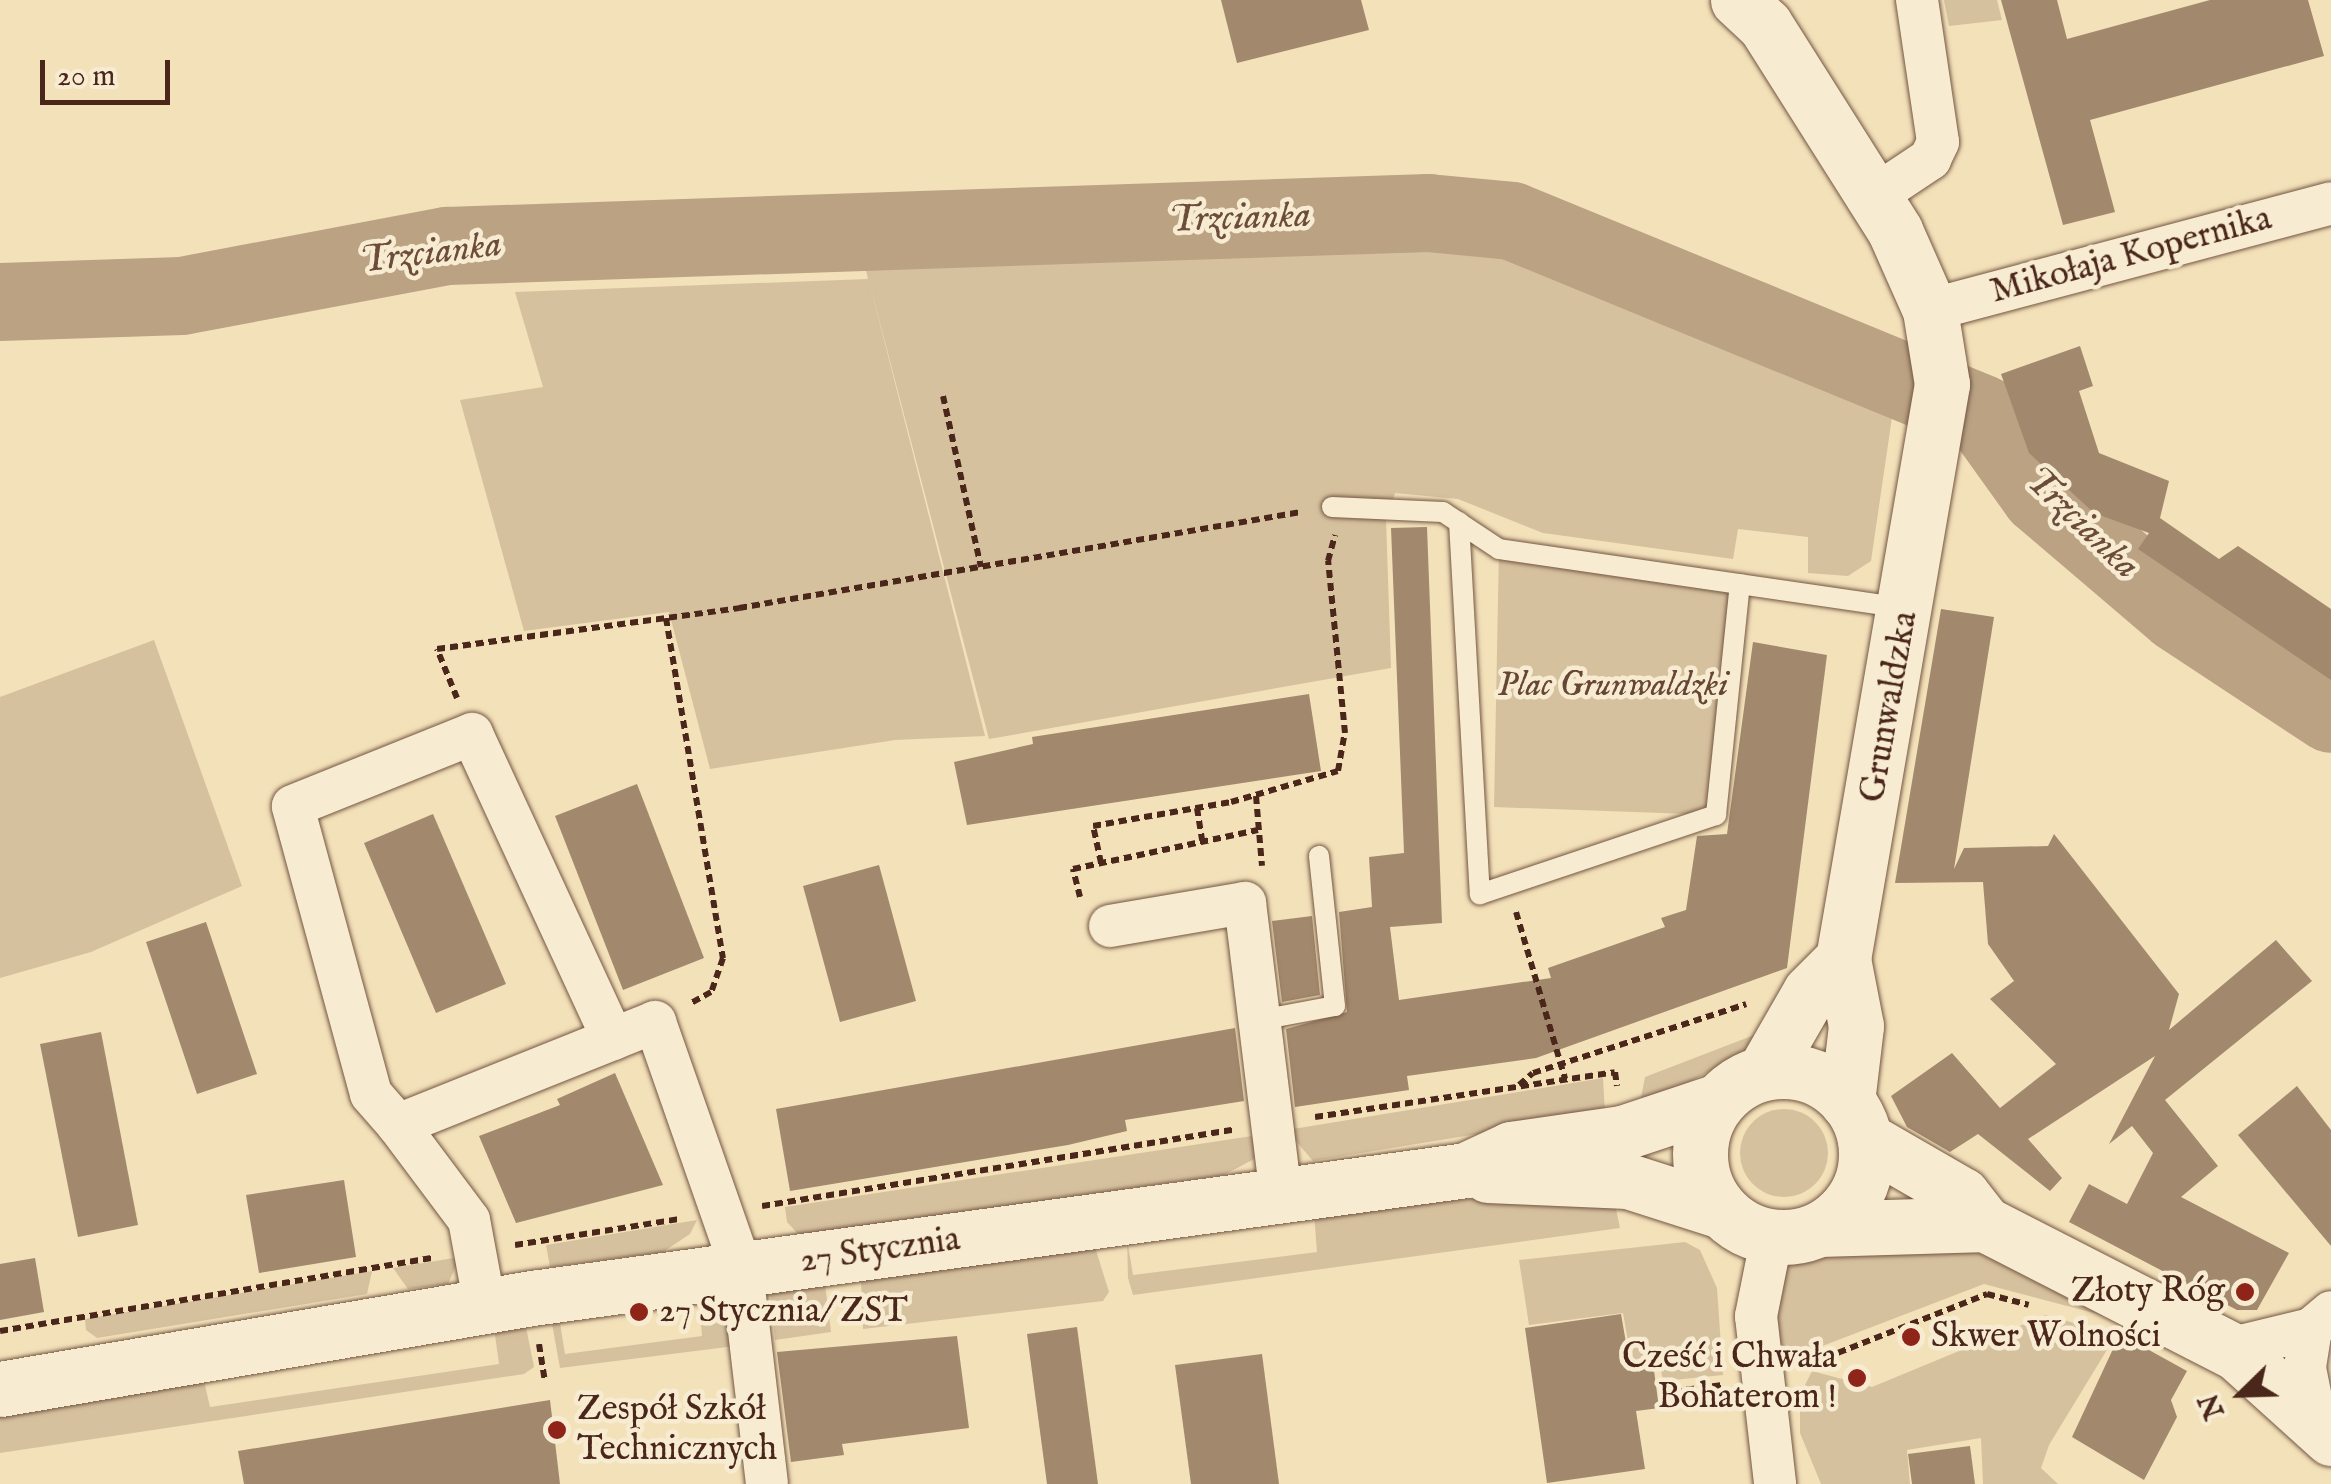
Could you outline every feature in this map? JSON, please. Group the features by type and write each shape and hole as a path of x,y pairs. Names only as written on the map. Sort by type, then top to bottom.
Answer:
{"main road":[{"path":"1753,8 1873,197 1935,335"},
{"name":"Grunwaldzka","path":"1856,1120 1856,1026 1843,958 1936,454 1935,335"},
{"path":"1843,958 1810,992 1764,1072 1718,1100 1699,1144 1706,1190 1720,1210 1796,1233 1985,1224"},
{"path":"1764,1072 1810,1074 1856,1120 1962,1195 1985,1224 2229,1349 2323,1428"},
{"name":"27 Stycznia","path":"0,1389 484,1306 1466,1170 1512,1149 1622,1133 1718,1100"},
{"path":"1796,1233 1858,1192 1856,1120"},
{"name":"27 Stycznia","path":"1466,1170 1516,1180 1628,1181 1720,1210"}],"street":[{"path":"1873,197 1930,159 1938,142 1917,0"},
{"name":"Mikołaja Kopernika","path":"1935,335 2331,203"},
{"path":"484,1306 469,1220 371,1094 292,806 472,734 613,1039"},
{"path":"1110,926 1245,904 1281,1196"},
{"path":"398,1125 655,1022 742,1271 767,1484"},
{"path":"1774,1484 1760,1381 1757,1285 1796,1233"},
{"path":"2229,1349 2321,1321"},
{"path":"2321,1321 2305,1368 2323,1428"}],"lane":[{"path":"1338,507 1444,512 1499,548 1909,609"},
{"path":"1459,522 1480,894 1716,815 1740,584"},
{"path":"1260,1020 1336,1006 1320,856"}],"path":[{"path":"943,396 981,566"},
{"path":"472,734 437,650 666,618 1338,507 1328,561 1344,734 1338,770 1197,808 1093,826 1100,864 1258,830"},
{"path":"655,1022 711,992 723,958 666,618"},
{"path":"1197,808 1202,842"},
{"path":"1508,885 1565,1079"},
{"path":"1519,1085 1562,1064 1760,1001"},
{"path":"0,1331 722,1212 1615,1072"},
{"path":"1660,1393 1760,1381 1987,1294 2046,1309"}],"green space":[{"path":"1944,0 1997,0 2002,20 1949,26"},
{"path":"1428,217 1513,225 1897,383 1871,561 1848,576 1808,573 1808,537 1738,529 1733,559 1543,533 1458,499 1395,493 1386,519 1391,668 989,739 869,281 985,736 895,740 710,769 669,612 524,631 460,400 543,387 515,292 868,279 858,238"},
{"name":"Plac Grunwaldzki","path":"1499,549 1740,584 1716,815 1494,807"},
{"path":"154,640 242,886 91,952 0,978 0,697"},
{"path":"1762,1032 1752,1049 1639,1108 1645,1077"},
{"path":"1603,1078 1605,1113 1313,1161 1295,1140 1293,1129"},
{"path":"1775,1109 1793,1109 1809,1116 1821,1128 1828,1153 1821,1178 1809,1190 1793,1197 1775,1197 1759,1190 1747,1178 1740,1162 1740,1144 1747,1128 1759,1116"},
{"path":"1252,1136 1256,1158 1224,1175 799,1235 787,1222 785,1207"},
{"path":"1511,1195 1613,1195 1620,1228 1133,1295 1128,1278 1127,1239 1133,1275 1317,1252 1314,1214"},
{"path":"697,1220 690,1234 663,1252 550,1267 546,1245"},
{"path":"1685,1242 1700,1250 1717,1288 1723,1375 1663,1381 1659,1360 1632,1364 1623,1313 1529,1325 1519,1260"},
{"path":"1095,1247 1109,1292 1103,1301 863,1329 861,1280"},
{"path":"1949,1248 1982,1254 2113,1318 1984,1284 1778,1363 1776,1287 1789,1264 1818,1251"},
{"path":"460,1257 448,1284 408,1289 393,1268"},
{"path":"372,1271 367,1294 97,1338 86,1330 85,1319"},
{"path":"825,1284 831,1332 775,1340 770,1292"},
{"path":"723,1297 743,1345 560,1368 551,1318 559,1317 565,1354 702,1336 699,1300"},
{"path":"2046,1315 2116,1335 2049,1445 2041,1468 2058,1484 1983,1484 1981,1438 1907,1450 1910,1484 1821,1484 1800,1433 1800,1395 1812,1371 1872,1387"},
{"path":"525,1322 534,1367 524,1374 0,1453 0,1407 202,1372 210,1407 499,1364 494,1328"}],"building":[{"path":"1221,0 1361,0 1369,30 1237,63"},
{"path":"2001,0 2057,0 2067,39 2210,0 2308,0 2324,56 2090,120 2115,212 2063,225"},
{"path":"2080,346 2093,386 2079,391 2099,453 2169,481 2160,518 2219,559 2238,546 2331,609 2331,680 2138,549 2149,533 2094,513 2029,453 2001,374"},
{"path":"1427,527 1442,923 1390,927 1399,1000 1551,978 1548,968 1665,927 1661,918 1686,910 1697,836 1727,834 1753,642 1827,655 1787,968 1536,1058 1407,1076 1409,1090 1295,1107 1286,1029 1347,1012 1339,912 1372,907 1369,857 1404,853 1391,528"},
{"path":"1941,609 1994,617 1954,869 1964,848 2048,846 2054,834 2179,994 2169,1030 2276,940 2312,981 2165,1100 2218,1166 2181,1197 2289,1253 2257,1310 2237,1310 2069,1222 2089,1184 2127,1204 2153,1153 2132,1126 2109,1144 2155,1056 2028,1139 2062,1178 2050,1191 1978,1134 1950,1152 1907,1127 1891,1096 1952,1053 2000,1108 2056,1064 1990,999 2014,981 1988,944 1983,882 1895,883"},
{"path":"1309,694 1321,771 967,825 954,762 1033,744 1032,737"},
{"path":"637,784 704,958 623,990 555,816"},
{"path":"433,814 506,984 436,1013 364,843"},
{"path":"879,865 916,1001 840,1022 803,886"},
{"path":"1312,916 1320,995 1282,1002 1272,921"},
{"path":"206,922 257,1074 197,1094 146,942"},
{"path":"1235,1028 1244,1101 1125,1120 1127,1131 1068,1145 790,1191 776,1109"},
{"path":"101,1032 138,1225 78,1237 40,1044"},
{"path":"615,1073 663,1185 516,1223 479,1136 560,1105 557,1099"},
{"path":"2297,1086 2331,1130 2331,1246 2238,1135"},
{"path":"344,1180 356,1257 259,1273 246,1195"},
{"path":"35,1258 44,1312 0,1320 0,1264"},
{"path":"1621,1314 1630,1366 1653,1363 1659,1408 1636,1411 1645,1469 1547,1483 1525,1328"},
{"path":"1077,1327 1098,1484 1047,1484 1027,1334"},
{"path":"2120,1334 2187,1371 2171,1400 2177,1417 2144,1480 2072,1437"},
{"path":"957,1336 969,1428 842,1444 844,1455 791,1462 777,1352"},
{"path":"1262,1354 1279,1484 1191,1484 1175,1365"},
{"name":"Zespół Szkół Technicznych","path":"550,1400 560,1484 244,1484 238,1451"},
{"path":"1970,1446 1975,1484 1912,1484 1908,1454"}],"waterway":[{"name":"Trzcianka","path":"0,302 182,296 447,246 1428,213 1512,221 1982,414 2040,495 2178,613 2331,714"}],"place":[{"name":"Złoty Róg","path":"2245,1292"},
{"name":"27 Stycznia/ ZST","path":"639,1312"},
{"name":"Skwer Wolności","path":"1911,1337"},
{"name":"Cześć i Chwała Bohaterom !","path":"1857,1378"},
{"name":"Zespół Szkół Technicznych","path":"557,1430"}]}
